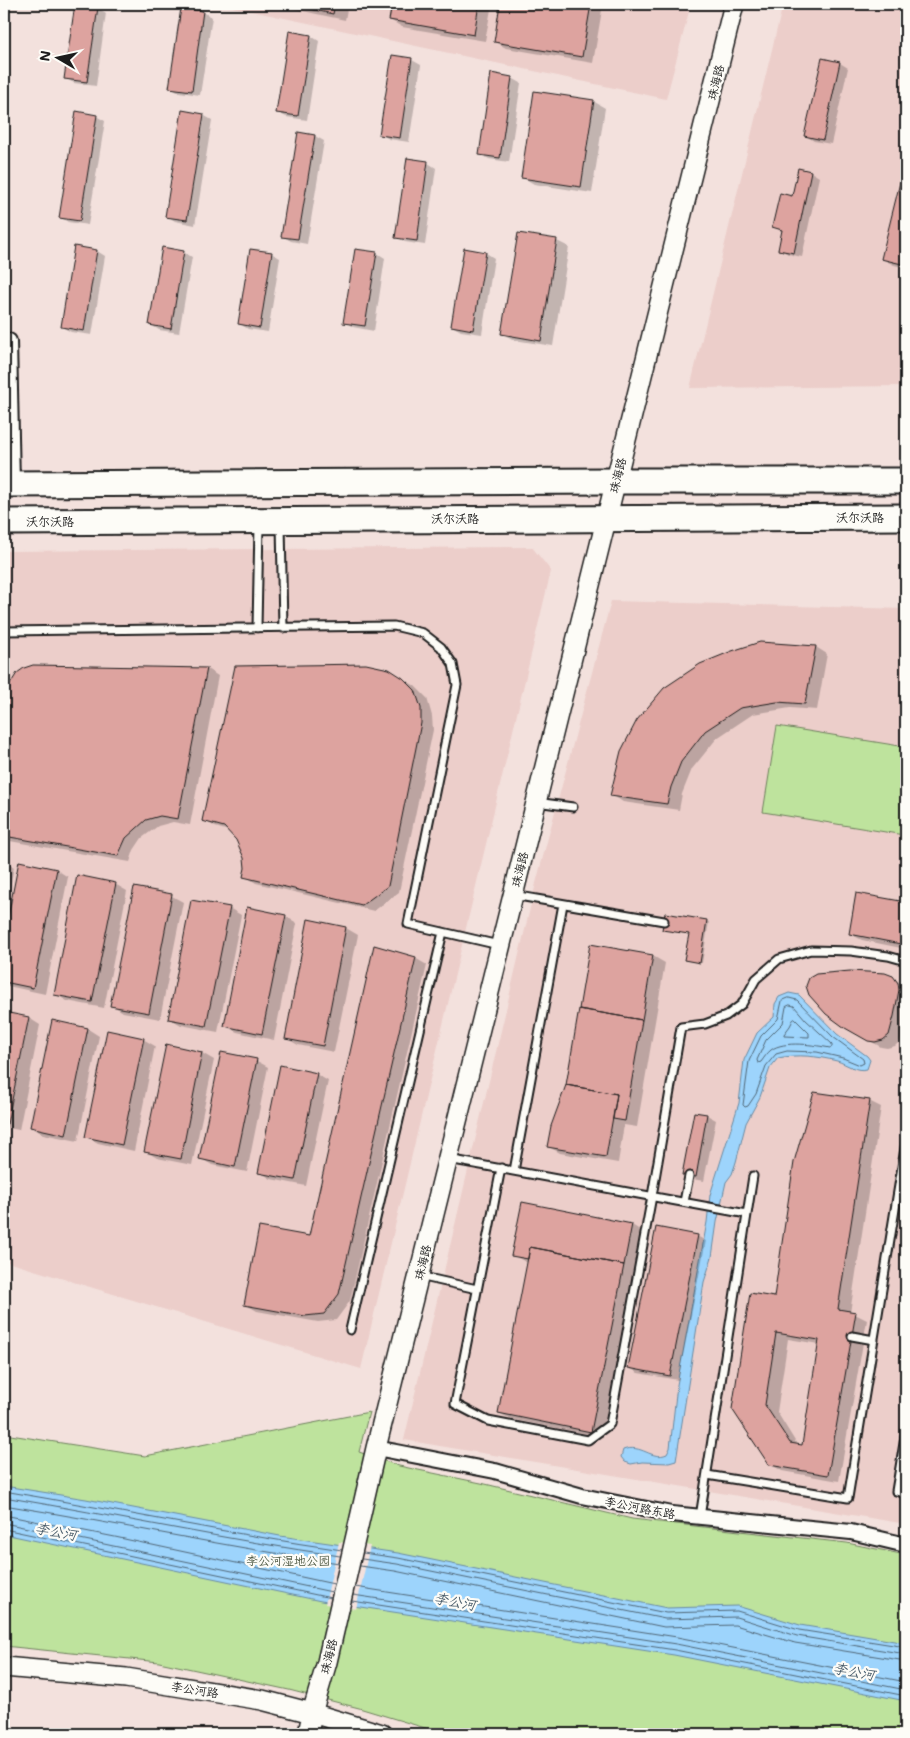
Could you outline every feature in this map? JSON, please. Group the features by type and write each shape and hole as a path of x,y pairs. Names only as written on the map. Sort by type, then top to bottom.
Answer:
{"highway":[{"path":"8,484 906,481"},
{"name":"沃尔沃路","path":"4,522 606,517 906,517"}],"main road":[{"name":"珠海路","path":"308,1734 327,1662 376,1448 734,4"},
{"name":"李公河路","path":"4,1667 126,1678 262,1700 382,1734"}],"street":[{"path":"8,484 9,341"},
{"name":"李公河路东路","path":"376,1448 495,1471 582,1496 672,1514 851,1532 906,1545"}],"lane":[{"path":"270,520 283,628"},
{"path":"257,628 270,520"},
{"path":"4,631 394,626 423,633 441,647 453,664 457,685 408,924 500,945"},
{"path":"536,802 573,807"},
{"path":"513,895 664,922"},
{"path":"514,1171 563,904"},
{"path":"350,1330 443,932"},
{"path":"501,1168 455,1404 488,1421 588,1440 610,1424 681,1027 705,1024 726,1016 742,1004 756,979 778,958 811,950 851,951 888,956 906,961"},
{"path":"707,1475 848,1498 906,1142"},
{"path":"448,1158 747,1214"},
{"path":"684,1202 689,1176"},
{"path":"700,1517 753,1176"},
{"path":"419,1276 477,1289"},
{"path":"852,1336 874,1340"},
{"path":"906,1431 896,1491 906,1494"}],"shaded area":[{"path":"218,4 691,4 666,99"},
{"path":"783,4 906,4 906,386 690,388"},
{"path":"532,547 551,571 361,1369 4,1261 4,551"},
{"path":"611,601 906,609 906,1524 404,1440 536,883"}],"green space":[{"path":"777,726 906,747 906,823 904,835 763,812"},
{"name":"李公河湿地公园","path":"369,1412 359,1452 399,1466 481,1483 632,1519 847,1543 906,1555 906,1734 445,1734 359,1708 289,1690 159,1662 4,1646 4,1434 145,1456"}],"water":[{"path":"789,993 799,995 837,1034 867,1056 870,1060 867,1069 855,1069 830,1059 800,1056 778,1058 770,1068 760,1097 746,1123 732,1174 726,1182 717,1222 712,1257 704,1282 676,1461 669,1463 642,1462 631,1464 625,1462 621,1457 623,1450 630,1448 661,1456 667,1454 670,1448 677,1385 707,1222 710,1195 739,1103 744,1060 757,1033 774,1017 775,1004 779,997"},
{"name":"李公河","path":"4,1486 86,1499 280,1536 398,1553 667,1608 737,1606 800,1625 906,1643 906,1701 674,1655 321,1601 4,1534"}],"pier":[{"path":"339,1542 370,1546 356,1609 325,1604"}],"building":[{"path":"75,4 98,7 87,82 64,79"},
{"path":"286,4 335,4 333,14"},
{"path":"392,4 479,4 474,35 389,20"},
{"path":"500,4 591,4 582,57 494,42"},
{"path":"181,8 203,11 192,91 169,88"},
{"path":"289,31 311,35 298,116 276,113"},
{"path":"392,55 412,58 400,138 379,135"},
{"path":"822,58 840,62 823,140 804,136"},
{"path":"491,73 512,77 500,158 479,155"},
{"path":"534,91 594,100 581,187 521,178"},
{"path":"182,110 204,114 187,220 165,217"},
{"path":"76,111 97,115 80,221 59,218"},
{"path":"298,132 315,135 298,239 281,237"},
{"path":"407,158 428,161 417,241 395,238"},
{"path":"906,158 906,265 881,259"},
{"path":"798,168 811,171 794,253 778,250 782,230 772,227 780,193 792,196"},
{"path":"518,233 557,239 541,341 501,334"},
{"path":"74,246 97,250 84,331 61,327"},
{"path":"162,247 184,251 171,329 149,325"},
{"path":"464,248 486,252 473,330 451,326"},
{"path":"250,249 272,252 260,328 238,324"},
{"path":"355,249 377,252 365,326 343,323"},
{"path":"760,642 816,646 805,704 777,702 740,708 705,731 681,762 671,787 667,804 610,796 621,751 637,720 664,688 700,664"},
{"path":"366,664 389,669 403,678 415,690 421,708 421,723 388,886 362,905 243,877 245,868 244,858 236,840 224,827 202,821 235,666"},
{"path":"33,665 207,668 178,819 160,816 146,820 126,838 118,856 4,836 4,694 17,673"},
{"path":"19,861 57,869 33,988 4,982 4,937"},
{"path":"77,875 116,883 92,1002 54,995"},
{"path":"134,887 172,894 149,1013 110,1006"},
{"path":"856,893 906,902 906,945 849,934"},
{"path":"191,900 230,907 206,1026 168,1019"},
{"path":"247,907 286,915 262,1034 224,1026"},
{"path":"665,913 707,920 700,963 684,960 689,934 662,930"},
{"path":"308,919 346,927 323,1046 285,1039"},
{"path":"590,944 653,955 642,1020 579,1009"},
{"path":"374,945 416,957 339,1294 324,1314 305,1316 244,1305 259,1227 309,1236"},
{"path":"850,971 885,973 893,976 898,983 899,990 889,1035 883,1040 868,1041 845,1028 826,1014 809,995 806,986 809,978 816,974"},
{"path":"579,1009 642,1020 625,1121 613,1119 617,1094 566,1085"},
{"path":"4,1012 29,1017 7,1124 4,1124"},
{"path":"52,1020 88,1028 66,1135 30,1127"},
{"path":"107,1030 144,1038 122,1145 85,1137"},
{"path":"166,1044 202,1052 181,1159 144,1152"},
{"path":"221,1052 257,1059 235,1167 199,1159"},
{"path":"280,1065 317,1073 295,1180 258,1173"},
{"path":"566,1085 617,1094 606,1157 547,1147 551,1126"},
{"path":"814,1092 870,1100 838,1309 856,1312 828,1475 769,1465 732,1409 750,1293 774,1297 794,1162","holes":["776,1333 819,1340 802,1445 790,1443 765,1405"]},
{"path":"694,1112 707,1114 696,1177 682,1175"},
{"path":"522,1202 632,1224 624,1265 530,1247 528,1259 511,1256"},
{"path":"656,1227 698,1235 670,1376 628,1368"},
{"path":"530,1247 624,1265 591,1432 498,1413"}]}
